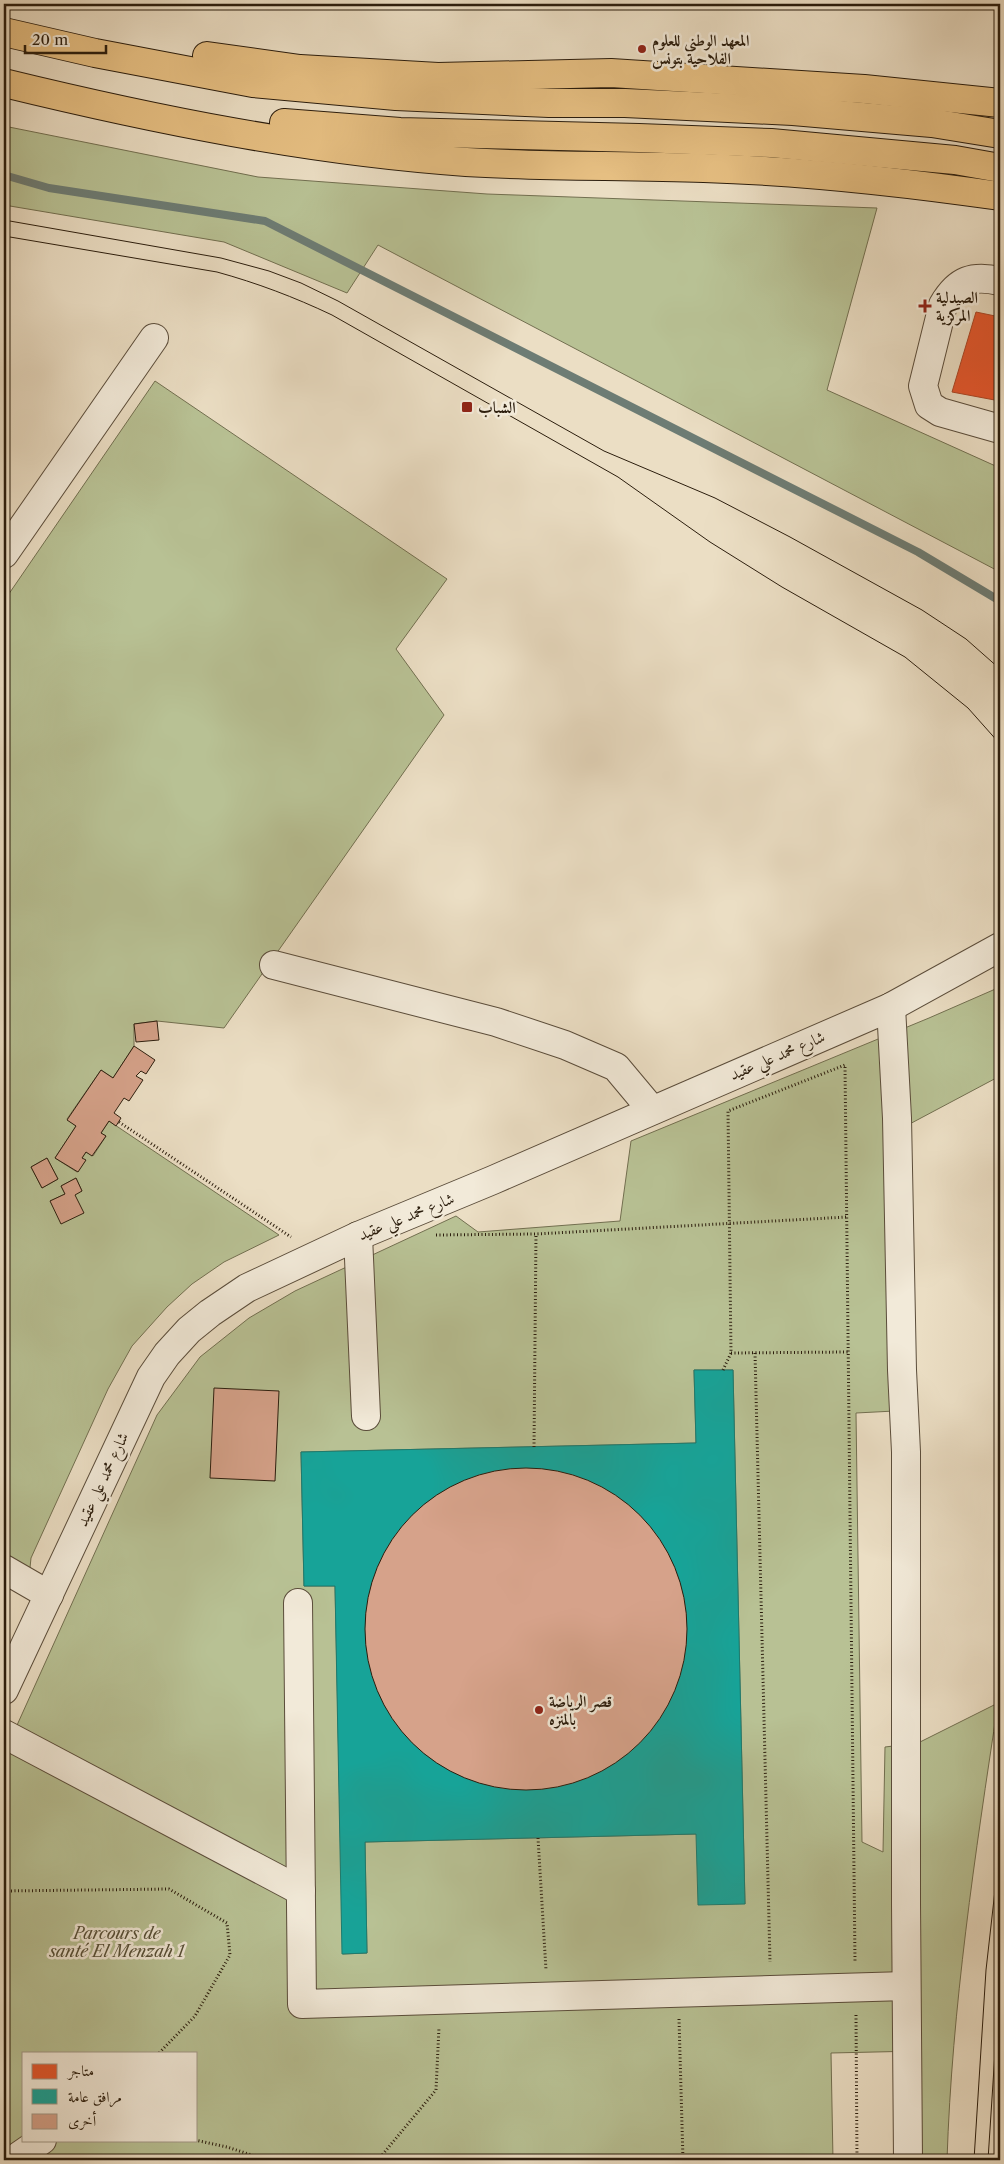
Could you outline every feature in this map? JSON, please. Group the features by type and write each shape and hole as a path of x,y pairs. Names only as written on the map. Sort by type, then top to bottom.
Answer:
{"highway":[{"path":"12,34 88,41 300,69 438,78 611,73 864,90 1000,103"},
{"path":"12,34 96,53 253,83 396,96 549,104 625,103 793,111 932,123 1000,134"},
{"path":"4,82 234,120 400,132 771,143 955,160 1000,168"},
{"path":"4,82 108,108 197,126 352,151 467,162 705,168 830,175 1000,196"}],"street":[{"path":"1000,280 983,277 972,278 960,284 948,294 942,304 923,386 929,405 940,412 1000,428"},
{"path":"4,554 154,338"},
{"name":"شارع محمد علي عقيد","path":"4,1690 50,1595 138,1402 151,1377 189,1330 239,1293 317,1254 891,1007 995,952"},
{"path":"274,965 496,1022 565,1045 616,1068 652,1110"},
{"path":"891,1007 897,1118 902,1370 906,1452 906,1986 908,2160"},
{"path":"358,1236 366,1416"},
{"path":"4,1569 50,1595"},
{"path":"298,1603 302,2004 906,1986"},
{"path":"4,1734 301,1890"},
{"path":"13,2160 39,2142"}],"path":[{"path":"723,1370 731,1354 728,1112 845,1065 857,2160"},
{"path":"119,1122 317,1254"},
{"path":"427,1235 536,1234 847,1217"},
{"path":"534,1447 536,1234"},
{"path":"731,1354 848,1352"},
{"path":"755,1353 771,1990"},
{"path":"538,1838 547,1996"},
{"path":"4,1891 169,1889 227,1923 230,1955 195,2016 160,2052"},
{"path":"679,1993 683,2160"},
{"path":"378,2160 436,2090 440,2000"},
{"path":"198,2141 228,2147 267,2160"}],"green space":[{"path":"4,126 258,177 487,194 877,208 827,390 1000,468 1000,572 378,245 347,293 224,242 4,205"},
{"path":"155,381 447,579 396,649 444,715 224,1028 157,1021 134,1024 134,1046 113,1078 101,1070 67,1119 76,1126 55,1158 77,1172 85,1161 82,1158 86,1152 93,1156 106,1136 101,1133 109,1121 279,1235 224,1262 192,1284 167,1307 132,1346 108,1389 31,1558 27,1597 4,1584 4,601","holes":["47,1158 58,1179 42,1188 31,1167","76,1178 82,1191 50,1201 65,1194 61,1186"]},
{"name":"Parcours de santé El Menzah 1","path":"1000,987 1000,1076 904,1127 914,1410 856,1413 862,1842 883,1852 885,1747 918,1743 998,1703 973,1874 959,1988 947,2160 922,2160 919,2051 831,2053 833,2160 4,2160 4,1754 157,1415 200,1357 249,1318 295,1291 456,1216 478,1232 620,1221 631,1141","holes":["694,1370 733,1370 745,1904 696,1834 365,1842 367,1953 343,1954 335,1586 304,1586 301,1452 696,1443"]}],"building: متاجر":[{"path":"976,312 1000,317 1000,401 952,392"}],"building: مرافق عامة":[{"name":"قصر الرياضة بالمنزه","path":"694,1370 733,1370 745,1904 698,1905 696,1834 365,1842 367,1953 342,1954 335,1586 304,1586 301,1452 696,1443"}],"building: أخرى":[{"path":"157,1021 159,1040 136,1042 134,1024"},
{"path":"134,1046 155,1060 146,1074 141,1071 136,1076 143,1080 129,1101 124,1098 114,1113 121,1118 116,1126 109,1121 101,1133 106,1136 92,1156 86,1152 82,1158 86,1160 78,1172 55,1158 76,1126 67,1120 101,1070 113,1078"},
{"path":"47,1158 58,1179 42,1188 31,1167"},
{"path":"76,1178 82,1191 75,1195 84,1213 61,1224 50,1201 65,1194 61,1186"},
{"path":"214,1388 279,1391 275,1481 210,1478"},
{"path":"526,1468 557,1471 588,1480 615,1495 640,1515 660,1540 675,1567 684,1598 687,1629 684,1660 675,1691 660,1718 640,1743 615,1763 588,1778 557,1787 526,1790 495,1787 464,1778 437,1763 412,1743 392,1718 377,1691 368,1660 365,1629 368,1598 377,1567 392,1540 412,1515 437,1495 464,1480 495,1471"}],"waterway":[{"path":"4,175 49,188 265,221 918,552 1000,601"}],"tram line":[{"path":"4,220 221,258 269,271 301,283 338,301 604,451 715,498 790,537 922,610 966,639 1000,669"},
{"path":"4,236 217,272 275,291 332,315 618,477 710,542 782,587 905,657 968,708 1000,744"},
{"path":"974,2160 986,1970 1000,1846"},
{"path":"988,2160 1000,1975"}],"place":[{"name":"المعهد الوطني للعلوم الفلاحية بتونس","path":"642,49"},
{"name":"الصيدلية المركزية","path":"925,306"},
{"name":"الشباب","path":"467,407"},
{"name":"قصر الرياضة بالمنزه","path":"539,1710"}]}
